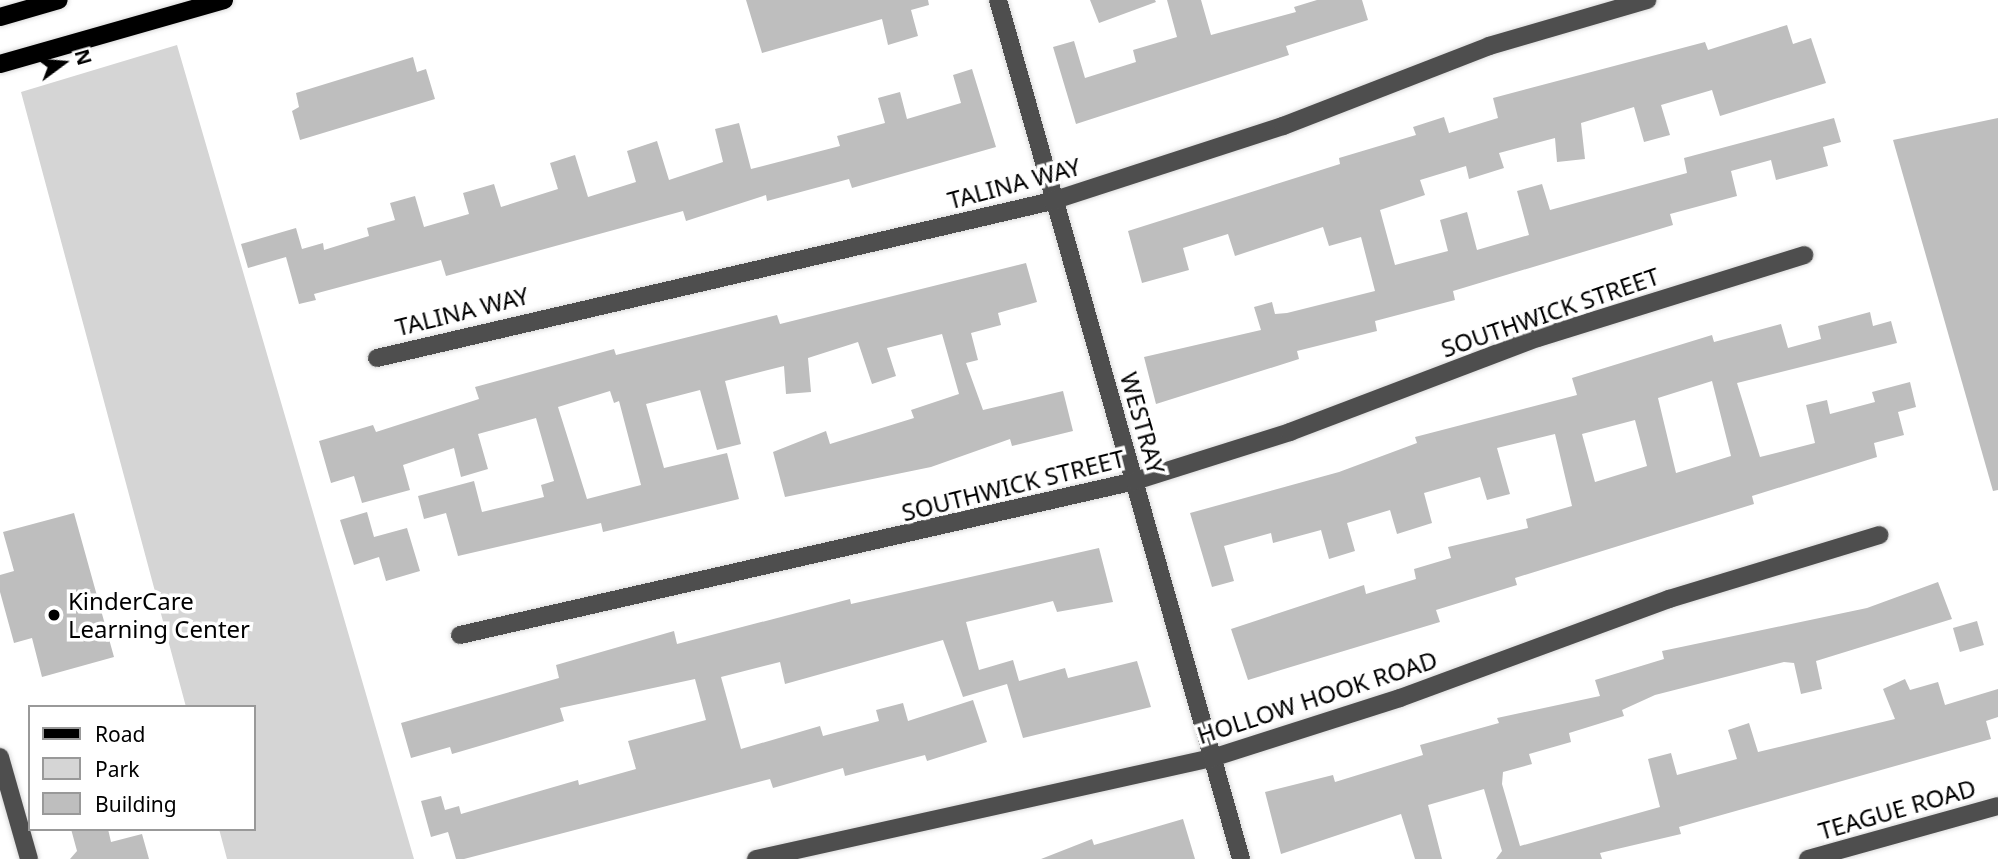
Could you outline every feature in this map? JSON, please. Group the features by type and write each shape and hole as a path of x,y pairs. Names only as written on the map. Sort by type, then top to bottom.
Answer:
{"main road":[{"path":"0,17 59,0"},
{"path":"0,64 224,0"}],"street":[{"name":"WESTRAY","path":"998,0 1052,201 1135,481 1241,859"},
{"name":"TALINA WAY","path":"377,358 1052,201 1283,126 1489,46 1647,0"},
{"name":"SOUTHWICK STREET","path":"460,635 1135,481 1290,432 1538,338 1804,255"},
{"name":"HOLLOW HOOK ROAD","path":"756,859 1212,758 1400,698 1669,599 1880,536"},
{"path":"0,757 29,859"},
{"name":"TEAGUE ROAD","path":"1808,859 1998,806"}],"green space":[{"path":"177,45 414,859 227,859 220,831 256,831 256,705 185,705 21,92"}],"building":[{"path":"746,0 928,0 929,5 911,10 918,36 888,45 882,19 762,53"},
{"path":"1090,0 1155,0 1156,2 1099,23"},
{"path":"1167,0 1201,0 1211,35 1296,12 1294,7 1317,0 1362,0 1368,20 1286,46 1289,55 1076,124 1053,47 1074,41 1085,78 1136,62 1133,50 1177,37"},
{"path":"1787,25 1793,44 1811,38 1826,83 1720,116 1712,90 1661,105 1670,135 1644,142 1634,107 1581,123 1585,159 1557,162 1555,138 1499,153 1504,168 1469,179 1466,166 1420,180 1425,195 1380,210 1395,265 1448,251 1440,220 1467,212 1477,250 1529,235 1517,191 1542,184 1550,210 1687,173 1684,158 1834,118 1841,142 1823,147 1828,166 1776,180 1771,160 1731,171 1737,196 1670,214 1673,225 1453,291 1455,300 1375,321 1377,331 1297,351 1299,359 1156,404 1144,357 1261,330 1254,307 1272,302 1275,314 1287,313 1375,291 1361,237 1329,246 1323,227 1235,256 1228,234 1183,248 1189,270 1142,283 1128,231 1340,164 1339,158 1416,135 1413,127 1444,117 1449,133 1498,118 1493,98 1705,42 1708,50"},
{"path":"413,57 417,72 426,69 435,99 300,140 292,111 299,107 296,93"},
{"path":"972,69 996,147 852,188 849,179 767,201 766,195 686,221 683,211 446,276 441,260 314,294 316,300 299,304 286,257 248,268 241,244 296,228 302,249 323,243 324,250 369,236 367,228 395,220 390,203 415,196 424,227 469,214 463,193 494,184 501,207 558,189 550,163 575,155 588,197 636,182 627,151 657,141 669,180 723,162 715,129 739,123 751,169 840,146 837,136 885,123 878,98 900,92 907,119 961,103 953,75"},
{"path":"1998,118 1998,490 1993,491 1893,140"},
{"path":"1026,263 1037,302 998,313 1001,325 971,333 978,360 966,363 983,410 1063,391 1073,431 1012,446 1010,439 931,467 785,497 773,452 826,431 830,444 914,418 911,410 959,394 942,334 887,348 896,376 872,384 858,342 808,358 811,392 786,394 784,366 725,381 741,444 717,450 700,390 646,404 664,468 727,453 739,499 603,532 601,523 458,556 446,513 424,519 418,496 474,481 482,512 544,497 541,485 554,481 536,418 478,434 488,469 461,477 454,448 403,465 410,490 362,503 354,476 331,483 319,441 373,425 376,432 479,399 475,387 614,349 616,355 777,315 780,324","holes":["610,391 614,403 619,401 641,485 587,499 558,407"]},
{"path":"1870,312 1873,326 1891,321 1897,343 1737,383 1760,457 1815,443 1806,405 1827,400 1830,414 1875,402 1872,392 1910,382 1916,407 1898,412 1904,435 1874,443 1877,457 1752,496 1754,504 1515,578 1517,585 1436,610 1440,622 1248,680 1231,629 1364,585 1366,594 1416,579 1414,569 1451,558 1448,547 1528,528 1526,519 1572,506 1555,434 1497,448 1510,494 1487,500 1480,477 1424,493 1432,523 1397,534 1390,510 1347,523 1355,551 1329,559 1321,530 1273,543 1271,533 1224,546 1234,581 1212,587 1190,513 1339,472 1417,443 1415,437 1577,395 1572,378 1712,335 1714,342 1781,324 1788,348 1821,339 1818,326","holes":["1712,381 1731,456 1676,473 1658,398","1635,420 1647,466 1595,482 1582,434"]},
{"path":"367,512 374,537 407,528 420,571 386,581 379,557 354,565 340,520"},
{"name":"KinderCare Learning Center","path":"74,513 114,657 42,677 32,638 14,643 0,592 0,575 14,571 3,532"},
{"path":"1099,548 1113,602 1057,612 1053,601 966,622 979,670 1013,660 1019,681 1065,668 1068,678 1137,661 1151,707 1023,738 1007,684 963,697 943,640 785,684 780,662 721,677 741,749 820,726 823,736 879,721 876,710 903,703 908,721 973,700 987,742 927,761 925,755 845,776 843,768 773,788 770,779 464,859 456,859 448,832 431,837 421,801 441,796 445,810 459,806 461,814 578,780 579,785 636,769 628,741 706,720 695,679 560,708 564,721 452,754 450,747 411,758 401,723 559,678 556,665 674,631 677,644 850,599 851,604"},
{"path":"1938,582 1952,619 1816,661 1822,689 1801,694 1794,663 1784,662 1655,695 1622,710 1624,716 1569,733 1571,742 1529,754 1532,764 1503,772 1502,784 1520,846 1660,807 1648,759 1671,753 1677,775 1737,759 1728,730 1749,723 1758,752 1895,719 1883,689 1905,679 1910,690 1938,682 1945,705 1998,689 1998,717 1986,721 1991,739 1679,827 1681,834 1600,853 1602,859 1496,859 1502,851 1484,789 1428,805 1442,859 1415,859 1401,814 1281,854 1265,792 1333,775 1335,782 1423,755 1420,745 1499,723 1497,718 1600,696 1595,680 1664,659 1662,651 1867,608"},
{"path":"1977,621 1984,645 1960,652 1953,628"},
{"path":"1183,819 1195,859 1041,859 1092,839 1094,845"},
{"path":"72,831 108,831 111,842 142,834 149,859 70,859 77,851"}],"place":[{"name":"KinderCare Learning Center","path":"54,615"}]}
